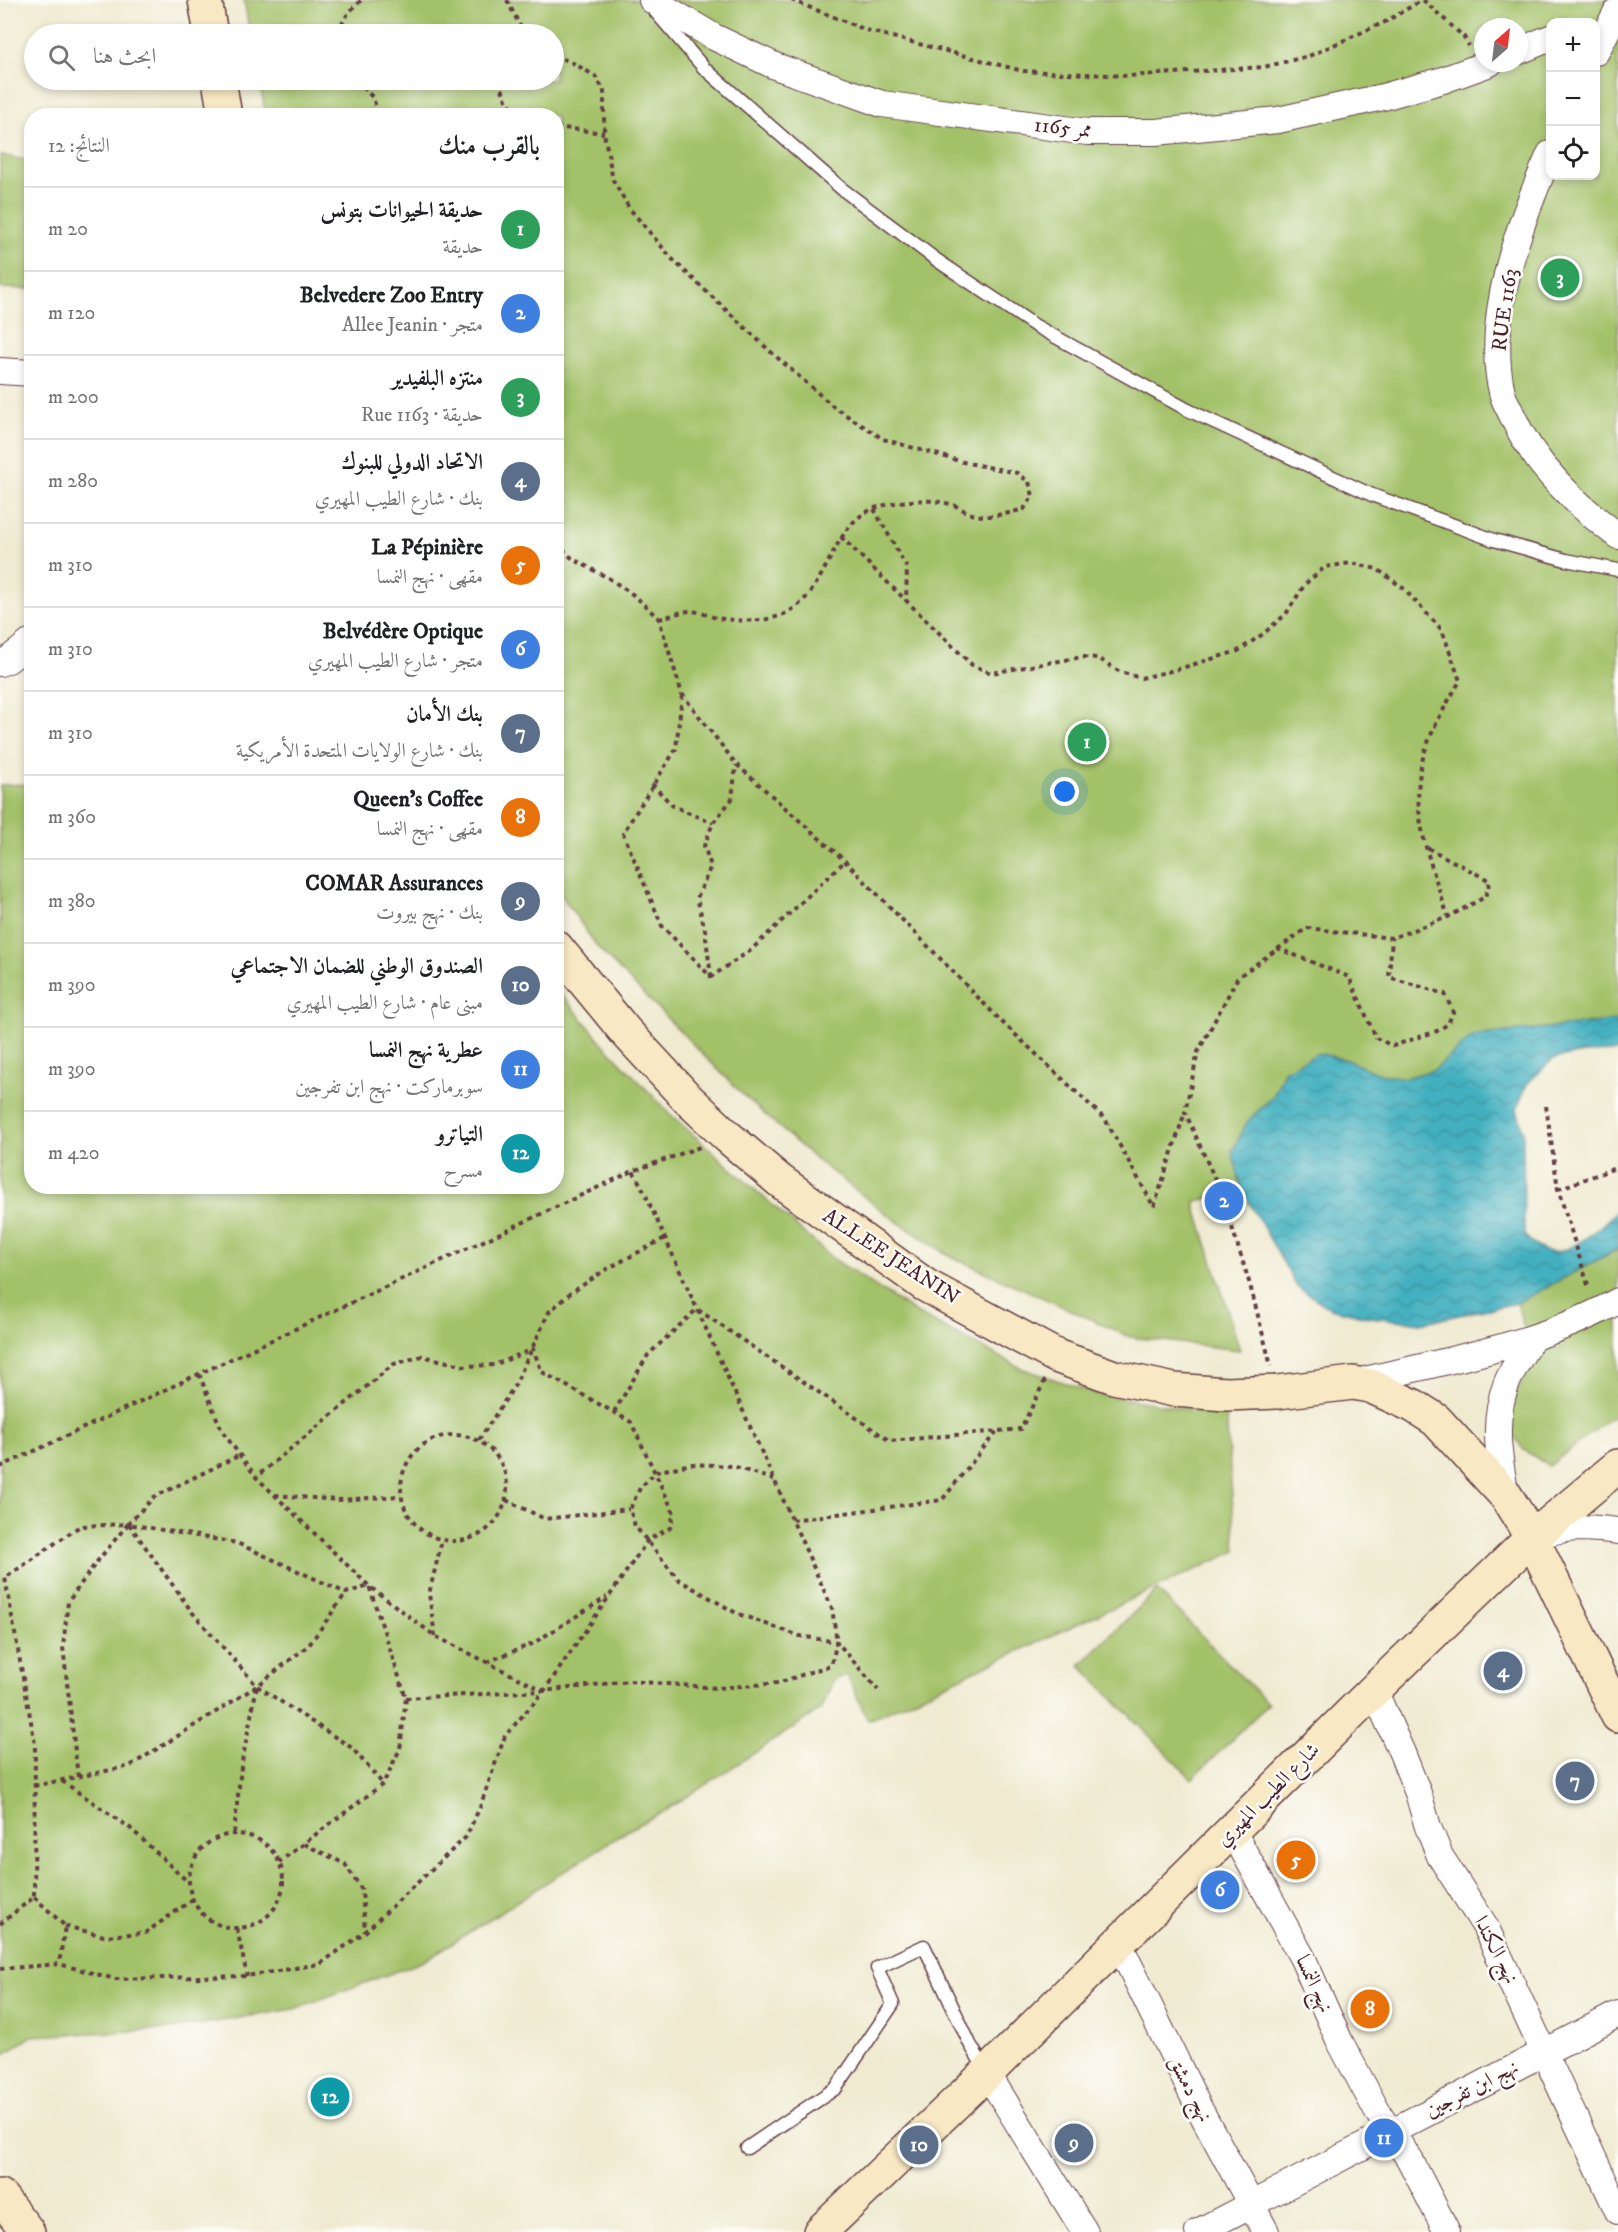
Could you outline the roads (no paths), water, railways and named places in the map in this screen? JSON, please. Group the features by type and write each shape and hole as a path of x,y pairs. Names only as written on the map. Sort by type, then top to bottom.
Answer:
{"main road":[{"path":"205,0 209,24"},
{"path":"221,90 224,108"},
{"name":"ALLEE JEANIN","path":"564,957 625,1031 688,1099 728,1137 789,1188 925,1285 1056,1356 1114,1377 1174,1390 1226,1394 1278,1392 1353,1383"},
{"path":"1353,1383 1385,1391 1436,1420 1506,1496 1532,1538 1618,1716"},
{"name":"شارع الطيب المهيري","path":"820,2232 987,2073 1374,1690 1532,1538 1618,1466"},
{"path":"0,2196 28,2232"}],"street":[{"name":"ممر 1165","path":"652,0 714,37 775,66 882,104 1087,132 1156,132 1278,120 1383,97 1474,69"},
{"path":"1600,18 1618,11"},
{"path":"1600,45 1618,11"},
{"path":"1528,47 1546,40"},
{"name":"RUE 1163","path":"1546,166 1526,212 1499,316 1496,351 1502,394 1518,430 1561,488 1592,517 1618,536"},
{"path":"0,371 24,372"},
{"path":"0,663 8,660 24,647"},
{"path":"1353,1383 1531,1340 1579,1321 1618,1301"},
{"path":"1506,1496 1498,1453 1498,1410 1506,1384 1531,1340"},
{"path":"1532,1538 1562,1529 1594,1527 1618,1531"},
{"name":"نهج الكندا","path":"1374,1690 1418,1793 1440,1856 1485,1926 1618,2211"},
{"name":"نهج النمسا","path":"1232,1830 1303,1959 1340,2042 1377,2111 1410,2160 1447,2232"},
{"name":"نهج دمشق","path":"1119,1944 1200,2110 1266,2232"},
{"name":"نهج ابن تفرجين","path":"1198,2232 1618,2014"},
{"path":"987,2073 1085,2232"}],"lane":[{"path":"645,0 704,68 842,189 938,261 1034,325 1188,410 1372,495 1494,540 1566,560 1618,570"},
{"path":"747,2148 836,2088 893,2004 877,1968 924,1946 970,2044 987,2073"}],"water":[{"path":"1618,1020 1618,1052 1583,1053 1553,1059 1527,1084 1517,1109 1523,1130 1524,1235 1538,1247 1547,1251 1564,1250 1590,1235 1618,1209 1618,1249 1517,1303 1421,1323 1363,1316 1330,1308 1297,1287 1242,1190 1232,1151 1248,1121 1274,1095 1284,1071 1318,1053 1346,1060 1379,1074 1405,1078 1434,1070 1473,1036"}],"place":[{"name":"منتزه البلفيدير","path":"1560,278"},
{"name":"حديقة الحيوانات بتونس","path":"1087,742"},
{"name":"Belvedere Zoo Entry","path":"1224,1201"},
{"name":"الاتحاد الدولي للبنوك","path":"1503,1671"},
{"name":"بنك الأمان","path":"1575,1781"},
{"name":"La Pépinière","path":"1296,1860"},
{"name":"Belvédère Optique","path":"1220,1890"},
{"name":"Queen's Coffee","path":"1370,2009"},
{"name":"التياترو","path":"330,2097"},
{"name":"عطرية نهج النمسا","path":"1384,2138"},
{"name":"COMAR Assurances","path":"1074,2143"},
{"name":"الصندوق الوطني للضمان الاجتماعي","path":"919,2145"}]}
